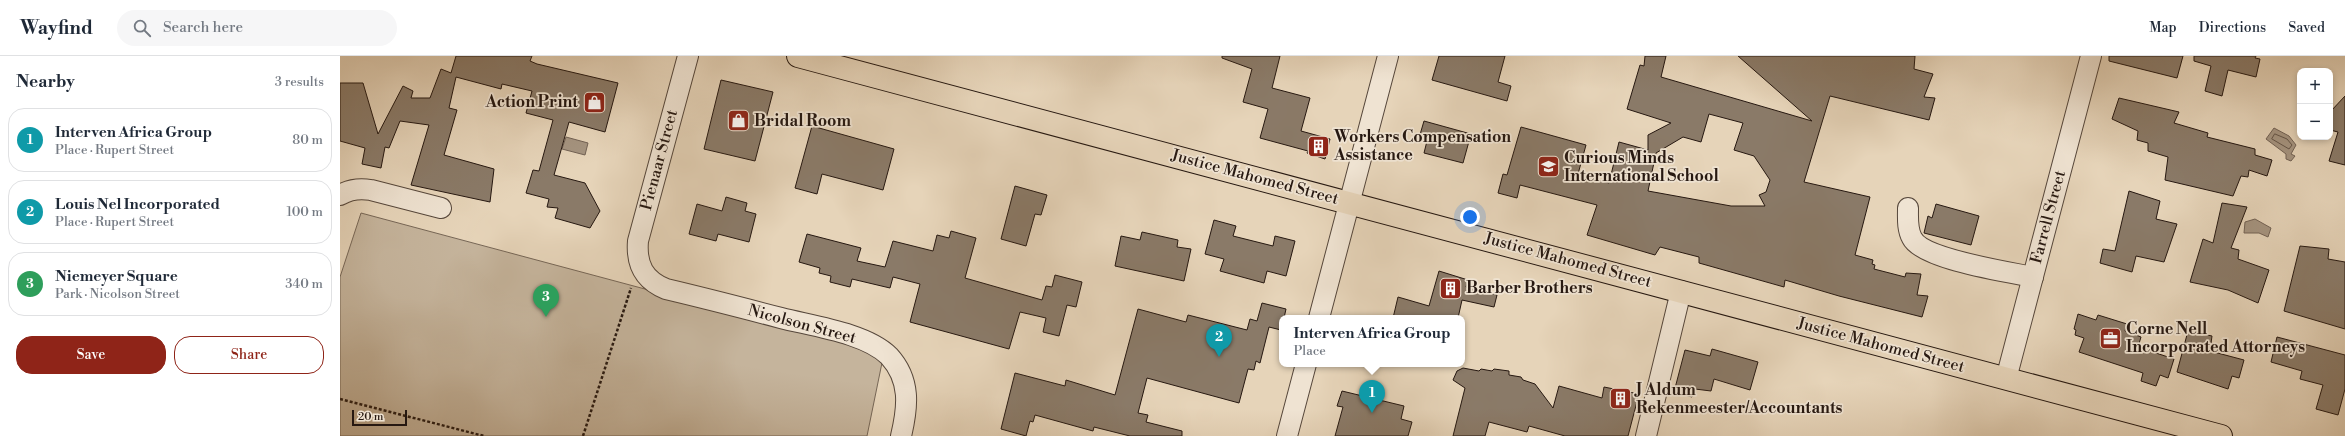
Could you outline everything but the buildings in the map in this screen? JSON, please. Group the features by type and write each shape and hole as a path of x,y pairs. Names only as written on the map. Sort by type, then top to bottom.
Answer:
{"main road":[{"name":"Justice Mahomed Street","path":"798,56 2221,436"}],"street":[{"name":"Pienaar Street","path":"639,265 638,241 688,56"},
{"path":"1320,315 1388,56"},
{"name":"Farrell Street","path":"2006,379 2091,56"},
{"path":"340,196 348,191 360,188 441,208"},
{"path":"1908,208 1908,225 1912,239 1925,250 1944,258 2033,277"},
{"name":"Nicolson Street","path":"639,265 649,280 666,289 828,330 873,344 888,356 904,382 907,403 901,436"},
{"path":"1646,436 1681,291"},
{"path":"1287,436 1305,367"}],"path":[{"path":"583,436 639,265"},
{"path":"340,399 484,436"}],"shaded area":[{"path":"361,213 884,353 867,436 340,436 340,277"}],"water":[{"path":"2274,128 2289,136 2296,145 2291,154 2295,156 2291,161 2286,159 2286,154 2266,139"},
{"path":"566,137 588,143 585,155 562,149"},
{"path":"2255,219 2271,228 2268,237 2259,233 2244,233 2245,222"}],"place":[{"name":"Action Print","path":"594,102"},
{"name":"Bridal Room","path":"738,121"},
{"name":"Workers Compensation Assistance","path":"1319,146"},
{"name":"Curious Minds International School","path":"1549,167"},
{"name":"Barber Brothers","path":"1450,288"},
{"name":"Niemeyer Square","path":"546,317"},
{"name":"Corne Nell Incorporated Attorneys","path":"2111,338"},
{"name":"Louis Nel Incorporated","path":"1219,357"},
{"name":"J Aldum Rekenmeester/Accountants","path":"1620,399"},
{"name":"Interven Africa Group","path":"1372,413"}]}
